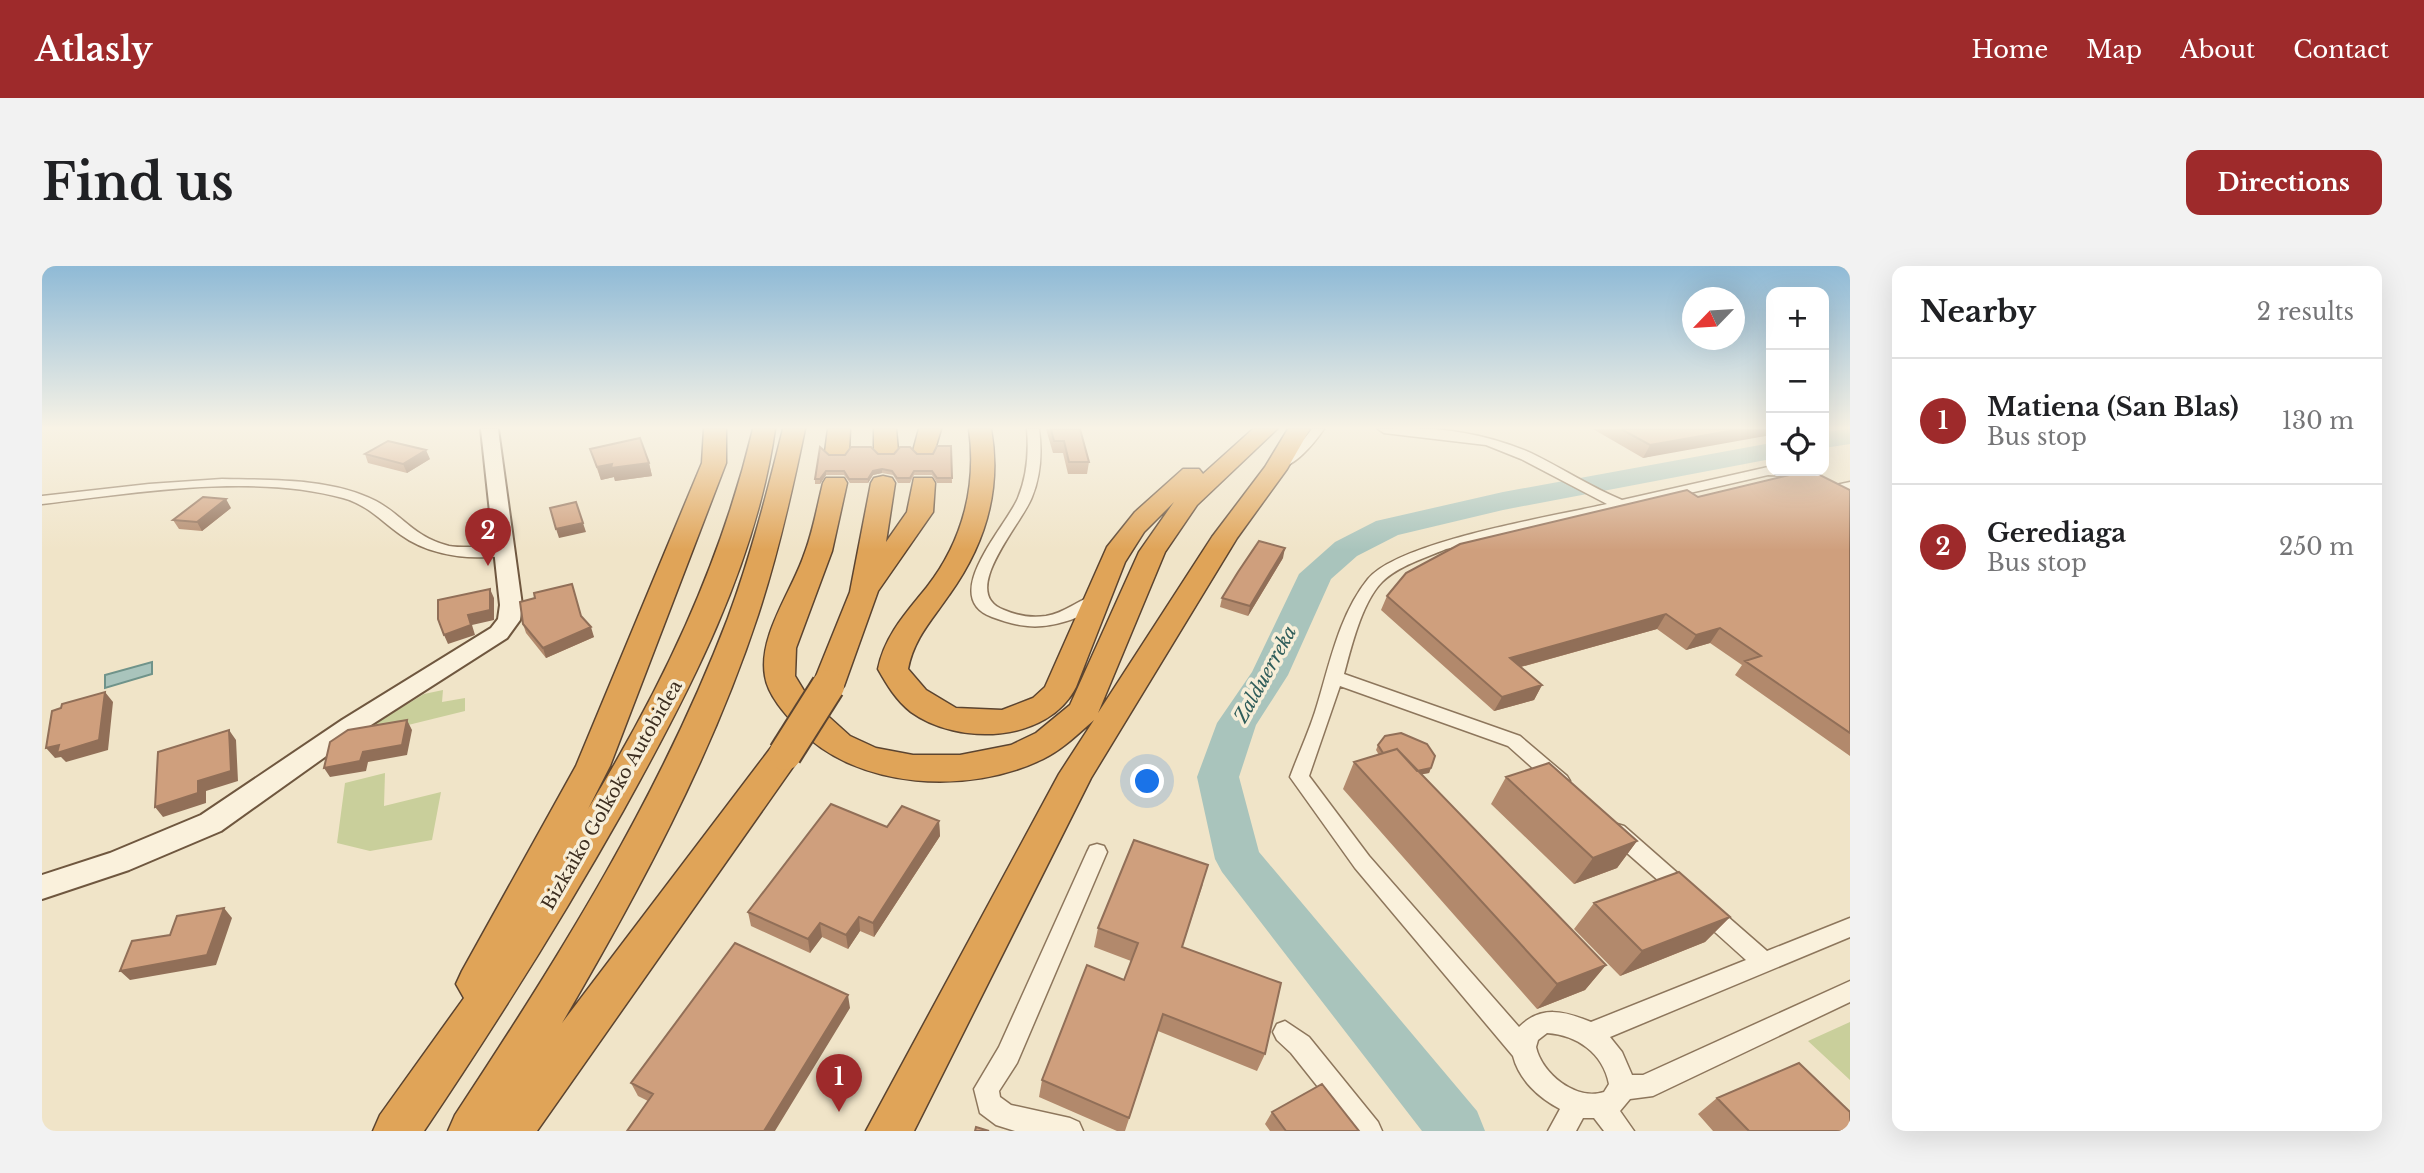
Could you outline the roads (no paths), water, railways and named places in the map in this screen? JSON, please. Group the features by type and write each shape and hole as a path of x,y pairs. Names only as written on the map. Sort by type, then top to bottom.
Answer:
{"highway":[{"path":"434,1079 483,971 593,766 712,469"},
{"name":"Bizkaiko Golkoko Autobidea","path":"396,1131 528,939 656,724 719,588 741,527 755,469"},
{"name":"Bizkaiko Golkoko Autobidea","path":"471,1131 608,908 690,744 741,626 768,541 785,469"},
{"path":"982,469 981,503 965,547 945,583 908,627 895,650 892,669 902,685 920,703 955,719 999,722 1028,716 1054,697 1079,648 1095,600 1121,547 1139,521 1193,472 1200,469"},
{"path":"835,483 819,553 784,641 779,675 793,703 823,734 853,753 891,763 965,767 1023,754 1062,731 1083,711 1152,552 1188,500 1235,469"},
{"path":"889,1131 1076,774 1266,469"},
{"path":"509,1131 785,754 828,687 864,592 883,483"},
{"path":"864,592 920,512 923,483"}],"street":[{"path":"42,887 119,862 211,823 351,726 499,633 509,620 511,605 494,469"},
{"path":"1031,469 1025,498 1006,533 980,570 977,585 983,601 993,611 1024,621 1047,622 1063,618 1095,600"},
{"path":"1548,469 1591,495 1619,504"},
{"path":"1621,1131 1589,1106 1546,1088 1527,1062 1523,1049 1362,862 1298,778 1335,677 1350,625 1375,580 1399,563 1441,546 1768,471 1796,472 1847,489"},
{"path":"42,500 230,484 291,486 360,499 380,509 410,536 460,554 478,556 504,551"},
{"path":"1335,677 1514,741 1577,796"},
{"path":"1597,815 1764,962"},
{"path":"1069,1131 1005,1116 989,1104 986,1088 1008,1055 1097,852"},
{"path":"1590,1034 1850,927"},
{"path":"1622,1087 1644,1087 1850,991"},
{"path":"1523,1049 1525,1037 1532,1027 1543,1022 1558,1022 1590,1034 1614,1059 1622,1087"},
{"path":"1285,1031 1300,1045 1369,1131"},
{"path":"1562,1131 1589,1106 1611,1103 1622,1087"}],"water":[{"path":"152,662 152,674 105,688 105,675"}],"waterway":[{"name":"Zalduerreka","path":"1457,1131 1238,859 1218,777 1237,723 1269,675 1316,574 1346,549 1387,528 1503,501 1673,469"}],"place":[{"name":"Gerediaga","path":"488,566"},
{"name":"Matiena (San Blas)","path":"839,1112"}]}
